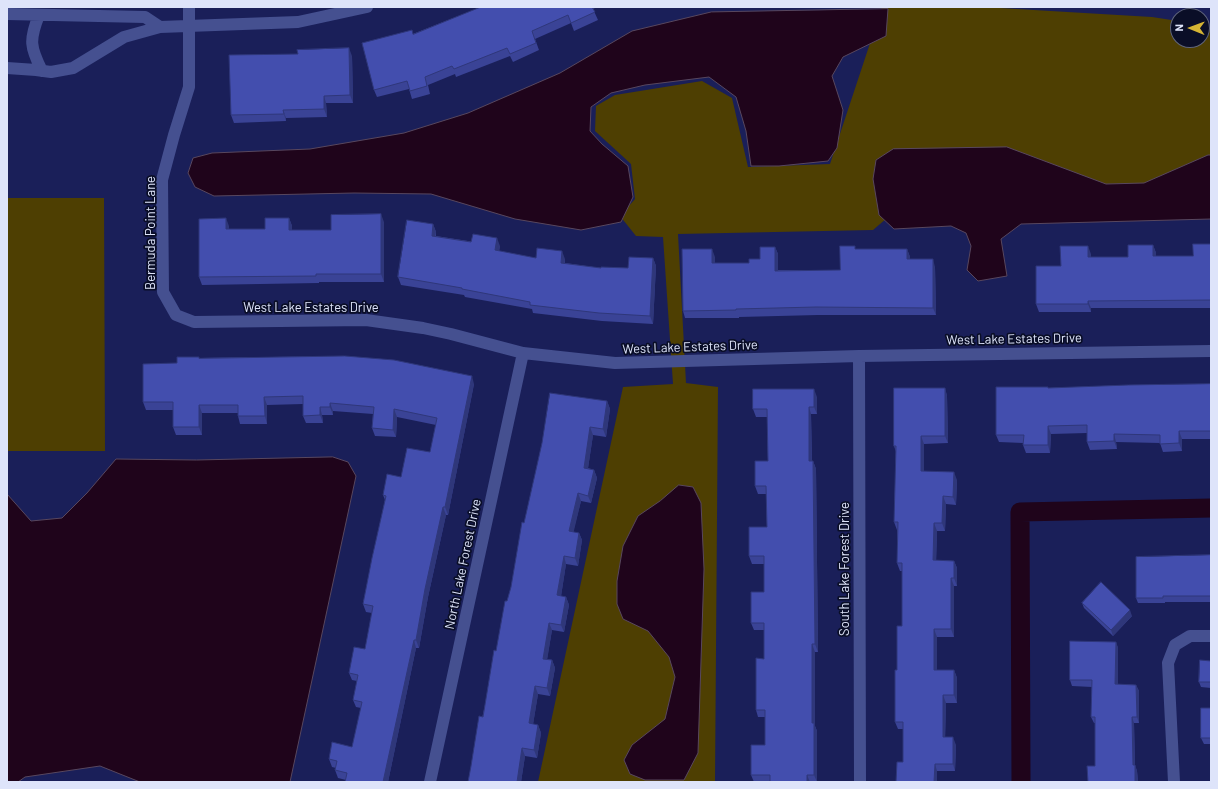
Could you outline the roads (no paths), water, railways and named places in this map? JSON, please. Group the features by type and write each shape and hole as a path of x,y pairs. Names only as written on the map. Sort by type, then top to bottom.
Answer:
{"street":[{"name":"Bermuda Point Lane","path":"176,315 163,292 162,180 189,87 189,7"},
{"path":"7,68 51,72 73,68 124,37 160,27 298,22 367,7"},
{"path":"7,14 145,16 160,27"},
{"path":"39,15 33,29 32,46 35,58 42,71"},
{"name":"West Lake Estates Drive","path":"176,315 194,322 366,320 437,331 523,353 615,363 859,356 1211,351"},
{"name":"North Lake Forest Drive","path":"430,782 523,353"},
{"name":"South Lake Forest Drive","path":"859,356 860,782"},
{"path":"1174,782 1168,663 1175,645 1190,636 1211,636"}],"waterway":[{"path":"1021,782 1020,512 1211,508"}]}
